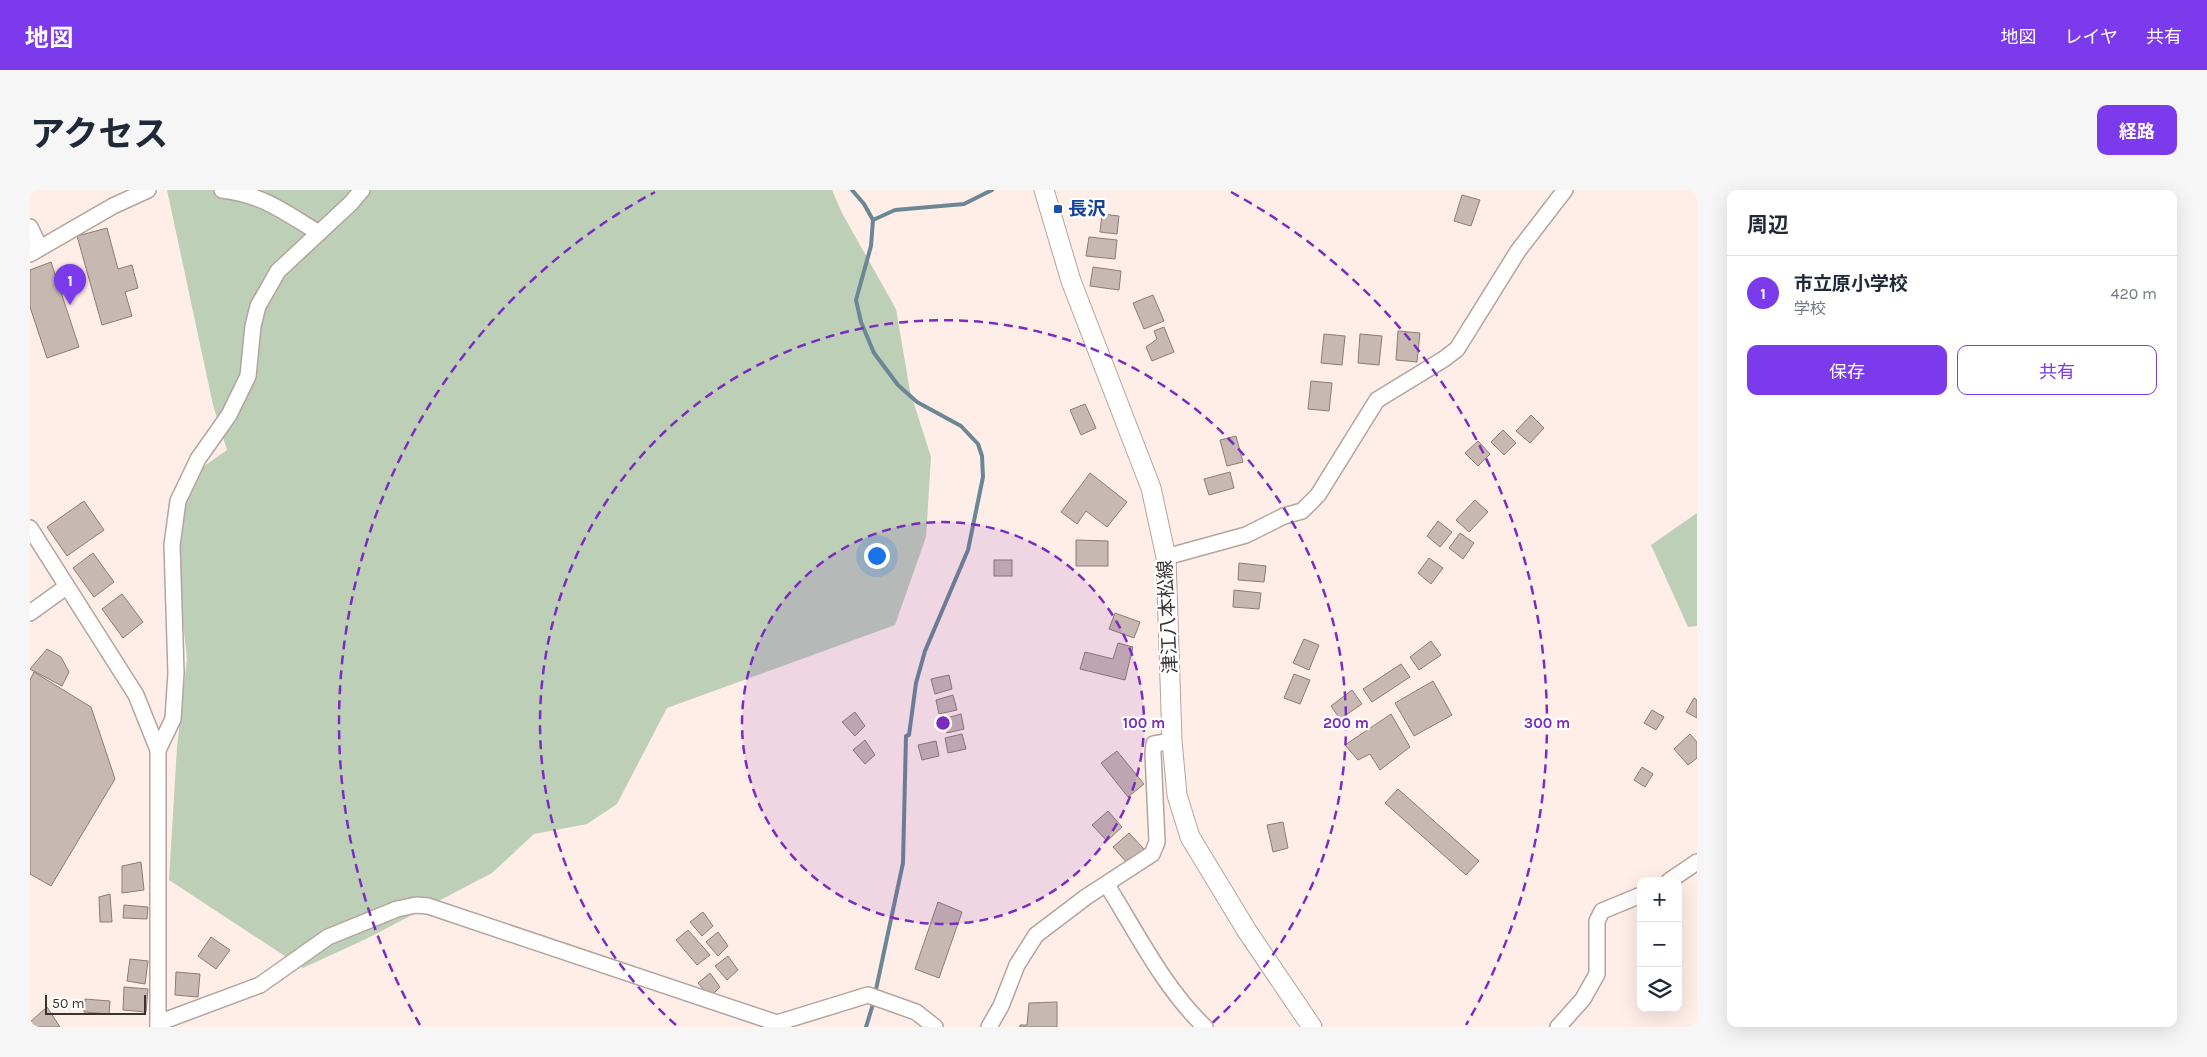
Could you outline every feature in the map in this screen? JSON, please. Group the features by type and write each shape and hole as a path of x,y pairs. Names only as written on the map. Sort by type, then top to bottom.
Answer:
{"main road":[{"name":"津江八本松線","path":"1044,190 1071,281 1151,488 1166,557 1172,741 1177,796 1190,837 1247,931 1312,1027"}],"street":[{"path":"30,226 35,252 113,206 148,190"},
{"path":"222,190 246,193 267,201 319,233"},
{"path":"158,750 173,719 174,710 176,673 172,545 178,501 198,460 229,415 248,376 258,306 278,271 352,204 362,190"},
{"path":"1166,557 1246,535 1275,520 1302,511 1318,495 1377,400 1444,360 1457,349 1518,251 1565,190"},
{"path":"30,528 136,695 158,750 158,1025 260,985 328,937 397,909 416,905 428,906 777,1023 796,1022 868,995 916,1012 934,1027"},
{"path":"30,613 66,587"},
{"path":"989,1027 1001,1006 1017,965 1036,935 1086,897 1152,854 1157,842 1154,744 1172,741"},
{"path":"1675,877 1697,862"},
{"path":"1107,885 1169,984 1190,1013 1205,1027"},
{"path":"1558,1027 1583,999 1597,974 1597,921 1602,911 1637,897"}],"green space":[{"path":"167,190 832,190 842,213 896,309 910,391 931,457 926,537 895,625 667,708 617,804 587,824 534,834 492,873 366,939 303,968 169,880 177,747 187,659 173,533 190,476 227,450 213,405"},
{"path":"1697,513 1697,626 1688,627 1651,545"}],"building":[{"path":"1462,195 1480,200 1471,226 1454,221"},
{"path":"1102,214 1119,216 1117,234 1100,232"},
{"path":"107,228 118,269 132,265 138,288 125,292 132,316 102,325 77,236"},
{"path":"1089,237 1117,240 1115,259 1086,256"},
{"path":"51,262 79,347 47,358 30,307 30,270"},
{"path":"1093,267 1121,271 1119,290 1090,286"},
{"path":"1153,295 1164,321 1144,329 1133,303"},
{"path":"1164,327 1174,352 1152,361 1146,347 1157,339 1154,331"},
{"path":"1398,331 1420,333 1417,362 1396,360"},
{"path":"1324,334 1345,336 1342,365 1321,363"},
{"path":"1360,334 1382,336 1379,365 1358,363"},
{"path":"1311,381 1332,383 1329,411 1308,409"},
{"path":"1085,404 1096,428 1081,435 1070,410"},
{"path":"1531,415 1544,428 1530,443 1516,431"},
{"path":"1503,430 1516,443 1504,455 1491,442"},
{"path":"1236,436 1243,462 1227,466 1220,440"},
{"path":"1478,441 1490,454 1478,466 1465,453"},
{"path":"1230,472 1234,488 1209,495 1204,479"},
{"path":"1090,473 1127,502 1107,527 1086,511 1077,524 1061,512"},
{"path":"1475,500 1488,512 1469,532 1456,520"},
{"path":"84,501 104,530 67,556 47,527"},
{"path":"1438,521 1452,532 1440,547 1427,536"},
{"path":"1460,533 1474,543 1463,559 1449,548"},
{"path":"1076,540 1108,541 1108,566 1076,566"},
{"path":"93,553 114,582 94,597 73,568"},
{"path":"1429,558 1443,568 1431,584 1418,573"},
{"path":"994,560 1012,560 1012,576 994,576"},
{"path":"1239,563 1266,566 1264,582 1238,580"},
{"path":"1234,590 1261,593 1259,609 1233,607"},
{"path":"122,594 143,622 123,638 102,609"},
{"path":"1115,613 1140,622 1134,638 1109,629"},
{"path":"1304,639 1319,645 1309,670 1293,663"},
{"path":"1431,641 1441,655 1419,670 1410,657"},
{"path":"1118,643 1133,647 1125,680 1080,669 1085,652 1113,659"},
{"path":"47,649 61,657 69,672 62,686 30,669"},
{"path":"1401,664 1410,677 1372,702 1363,689"},
{"path":"34,672 91,707 115,779 51,886 30,874 30,680"},
{"path":"1294,674 1310,680 1300,704 1284,698"},
{"path":"949,675 952,689 935,694 931,679"},
{"path":"1433,681 1452,715 1414,736 1395,703"},
{"path":"1352,690 1362,704 1340,719 1331,706"},
{"path":"953,695 957,710 939,714 936,700"},
{"path":"1694,698 1697,700 1697,718 1686,712"},
{"path":"1652,710 1664,717 1656,730 1644,723"},
{"path":"855,712 865,726 855,736 842,722"},
{"path":"961,714 964,729 947,733 943,719"},
{"path":"1391,714 1410,747 1380,770 1370,754 1358,760 1345,745"},
{"path":"962,734 966,749 948,753 945,738"},
{"path":"1690,734 1697,742 1697,758 1688,765 1674,749"},
{"path":"865,740 875,755 865,764 853,750"},
{"path":"936,741 939,756 922,760 918,745"},
{"path":"1117,751 1144,784 1128,797 1101,763"},
{"path":"1642,767 1653,774 1645,787 1634,780"},
{"path":"1398,789 1479,861 1466,875 1385,803"},
{"path":"1108,811 1122,827 1107,841 1092,825"},
{"path":"1283,822 1288,848 1273,852 1267,825"},
{"path":"1129,833 1144,849 1128,864 1113,847"},
{"path":"141,862 144,890 122,893 122,866"},
{"path":"110,894 112,922 100,922 99,897"},
{"path":"938,902 962,912 939,978 915,969"},
{"path":"124,905 148,907 147,919 123,918"},
{"path":"703,912 713,926 702,936 690,922"},
{"path":"688,930 710,955 697,965 676,940"},
{"path":"718,932 728,946 718,956 706,942"},
{"path":"211,937 230,950 216,969 198,956"},
{"path":"728,956 738,970 727,980 715,966"},
{"path":"130,959 148,961 145,984 127,981"},
{"path":"176,972 200,974 198,997 175,995"},
{"path":"710,973 720,987 710,997 698,983"},
{"path":"124,987 148,989 146,1012 123,1010"},
{"path":"85,999 110,1001 109,1014 84,1012"},
{"path":"1057,1002 1057,1027 1020,1027 1020,1025 1027,1025 1029,1003"},
{"path":"47,1007 60,1027 30,1027 30,1022"}],"waterway":[{"path":"852,190 864,204 873,220 871,246 856,300 861,322 874,353 898,385 917,402 961,426 978,444 982,456 983,477 968,550 925,651 916,683 909,735 906,736 903,863 875,994"},
{"path":"873,220 895,210 964,204 992,190"},
{"path":"866,1027 874,1001"}],"place":[{"name":"長沢","path":"1058,209"},
{"name":"市立原小学校","path":"70,305"}]}
